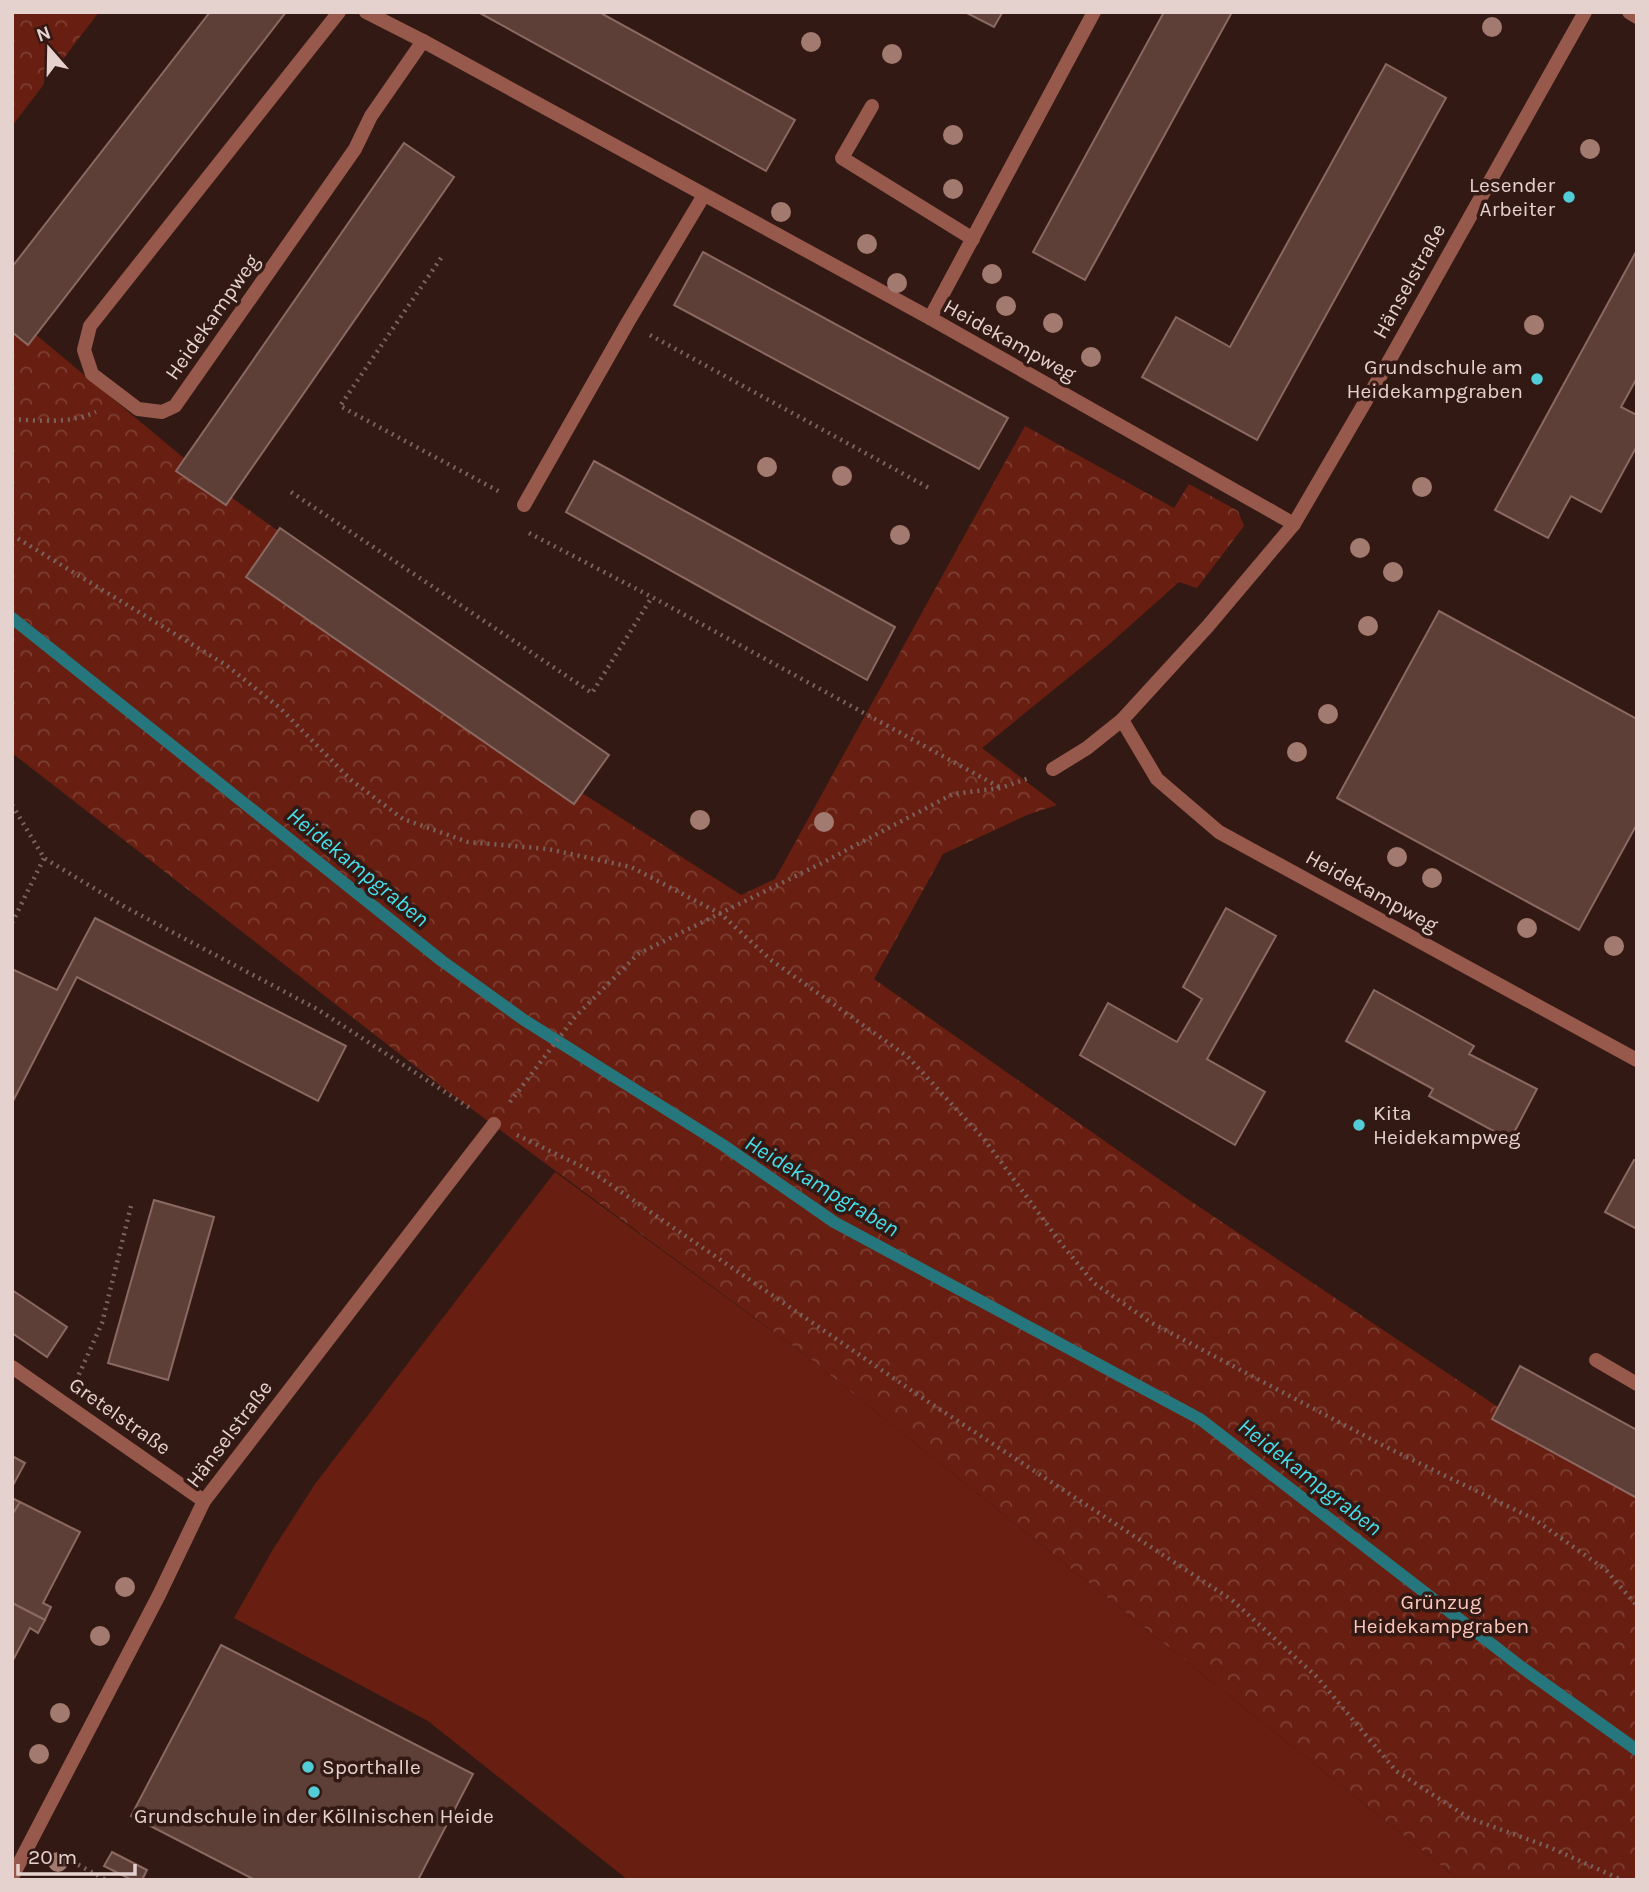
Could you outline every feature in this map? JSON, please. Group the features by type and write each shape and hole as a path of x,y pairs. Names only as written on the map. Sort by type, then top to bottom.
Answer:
{"street":[{"name":"Heidekampweg","path":"339,12 90,326 83,349 92,374 138,409 162,412 175,406 355,149 370,116 423,41"},
{"name":"Heidekampweg","path":"366,12 930,318 1294,524"},
{"path":"930,318 1094,12"},
{"name":"Hänselstraße","path":"1053,769 1087,748 1122,720 1208,626 1294,524 1585,12"},
{"path":"1629,12 1637,17"},
{"path":"872,106 842,158 973,239"},
{"path":"524,505 704,195"},
{"name":"Heidekampweg","path":"1122,720 1157,779 1219,832 1637,1060"},
{"name":"Hänselstraße","path":"12,1877 159,1595 204,1501 494,1124"},
{"path":"1596,1360 1637,1384"},
{"name":"Gretelstraße","path":"12,1367 204,1501"}],"path":[{"path":"441,258 340,406 524,505"},
{"path":"628,322 929,488"},
{"path":"12,419 50,422 86,416 110,405 115,393"},
{"path":"291,492 592,692 652,597"},
{"path":"526,532 652,597 1001,788"},
{"path":"12,535 226,665 280,708 351,780 403,819 468,842 548,849 631,867 721,914 771,960 908,1058 984,1139 1063,1246 1094,1283 1150,1322 1384,1446 1534,1519 1606,1570 1637,1606"},
{"path":"514,1096 575,1017 638,954 953,794 1001,788 1053,769"},
{"path":"12,804 44,859 125,907 317,1009 494,1124 589,1170 924,1399 1232,1600 1317,1677 1396,1772 1469,1818 1549,1847 1622,1880"},
{"path":"12,923 44,859"},
{"path":"66,1403 102,1323 132,1202"},
{"path":"66,1858 106,1880"}],"green space":[{"path":"12,12 99,12 12,126"},
{"name":"Grünzug Heidekampgraben","path":"12,332 35,334 185,459 176,471 225,505 231,497 278,531 247,577 574,803 582,793 741,895 775,879 1025,426 1174,508 1189,484 1238,511 1244,526 1197,588 1179,582 1105,648 982,748 1057,805 1027,815 943,854 874,979 1180,1194 1498,1407 1492,1419 1637,1498 1637,1880 1459,1880 805,1355 446,1090 12,753"},
{"path":"555,1172 805,1355 1459,1880 628,1880 428,1721 234,1618 272,1551 315,1484"}],"building":[{"path":"210,12 286,12 28,345 12,332 12,267"},
{"path":"478,12 599,12 795,120 766,171"},
{"path":"965,12 1000,12 1002,13 994,27"},
{"path":"1164,12 1232,12 1085,280 1033,252"},
{"path":"1386,64 1446,98 1257,440 1142,377 1176,317 1230,347"},
{"path":"404,143 454,177 226,505 176,471"},
{"path":"1637,250 1637,378 1621,407 1637,415 1637,446 1601,512 1571,496 1548,538 1495,510"},
{"path":"703,252 1008,418 979,469 674,305"},
{"path":"594,461 895,627 867,680 566,512"},
{"path":"280,528 609,755 574,804 246,577"},
{"path":"1439,611 1637,719 1637,824 1579,930 1337,798"},
{"path":"1226,908 1276,936 1207,1059 1265,1092 1235,1145 1080,1055 1108,1003 1177,1042 1202,999 1183,987"},
{"path":"95,918 346,1046 318,1101 77,977 12,1103 12,969 57,990"},
{"path":"1374,990 1474,1046 1469,1054 1537,1089 1510,1140 1429,1096 1433,1089 1346,1041"},
{"path":"1634,1160 1637,1161 1637,1229 1605,1212"},
{"path":"154,1200 214,1217 168,1380 108,1363"},
{"path":"12,1290 67,1327 47,1357 12,1333"},
{"path":"1520,1366 1637,1430 1637,1498 1492,1419"},
{"path":"12,1456 25,1463 12,1487"},
{"path":"12,1498 20,1502 13,1516 12,1515"},
{"path":"20,1502 80,1532 43,1603 51,1607 45,1620 12,1603 12,1515"},
{"path":"12,1603 45,1620 38,1633 30,1628 12,1662"},
{"name":"Grundschule in der Köllnischen Heide","path":"221,1645 473,1774 418,1880 255,1880 131,1816"},
{"path":"112,1852 147,1870 142,1880 132,1880 104,1866"}],"waterway":[{"name":"Heidekampgraben","path":"12,618 442,961 524,1020 723,1145 834,1222 1200,1419 1524,1669 1637,1750"}],"place":[{"name":"Lesender Arbeiter","path":"1569,197"},
{"name":"Grundschule am Heidekampgraben","path":"1537,379"},
{"name":"Kita Heidekampweg","path":"1359,1125"},
{"name":"Sporthalle","path":"308,1767"},
{"name":"Grundschule in der Köllnischen Heide","path":"314,1792"}]}
